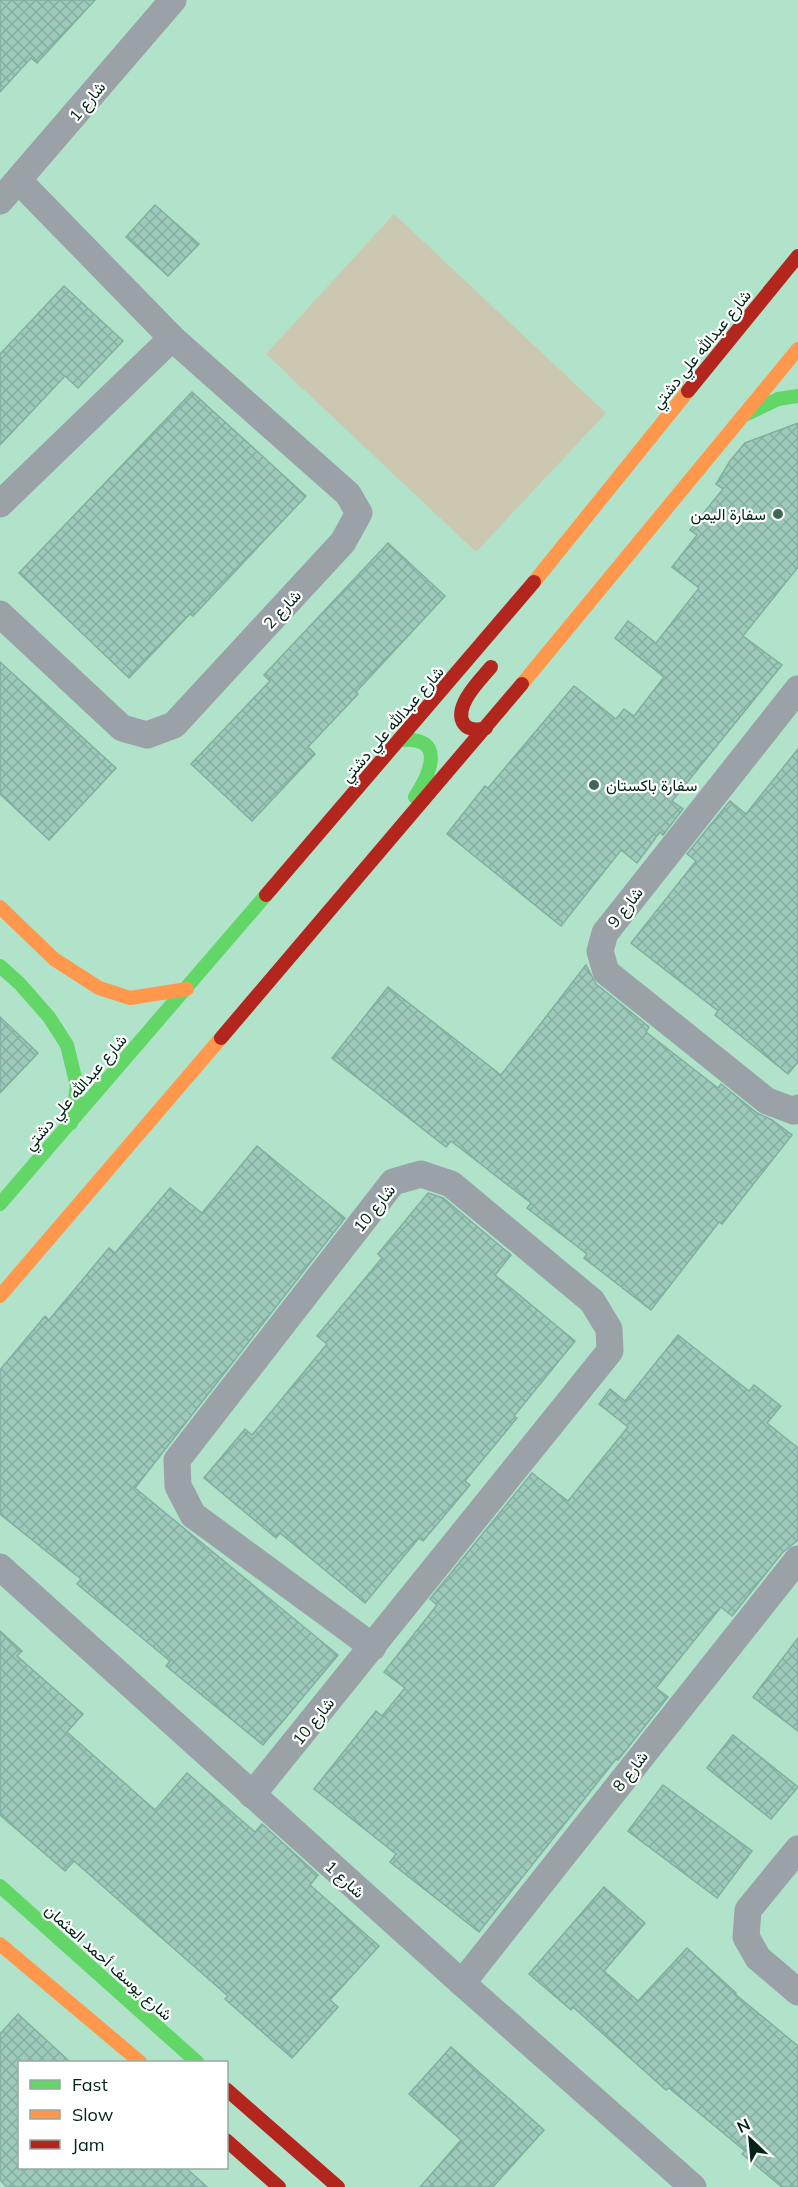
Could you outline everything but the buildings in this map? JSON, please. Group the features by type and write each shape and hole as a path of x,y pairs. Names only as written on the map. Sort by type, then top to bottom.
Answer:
{"main road":[{"name":"شارع عبدالله علي دشتي","path":"0,1204 508,614 798,256"},
{"path":"0,1296 486,728 798,349"},
{"path":"737,422 763,404 798,396"},
{"path":"508,614 510,633"},
{"path":"486,728 477,730 468,728 462,722 459,713 462,704 497,660"},
{"path":"394,836 431,768 432,759 425,744 418,740 401,740"},
{"path":"0,907 54,959 99,988 130,998 187,989"},
{"path":"52,977 55,968 54,959"},
{"path":"0,966 20,984 49,1017 67,1045 77,1086 70,1123"},
{"path":"20,984 28,988 37,988"},
{"name":"شارع يوسف أحمد العثمان","path":"0,1886 124,2007 196,2061"},
{"path":"0,1944 150,2056 173,2061"},
{"path":"228,2091 338,2187"},
{"path":"228,2109 244,2123"},
{"path":"228,2142 279,2187"}],"street":[{"name":"شارع 1","path":"0,201 172,0"},
{"name":"شارع 2","path":"0,615 122,728 147,735 174,725 343,542 359,513 348,494 172,338 19,180"},
{"path":"0,504 172,338"},
{"name":"شارع 9","path":"798,689 605,933 600,951 606,972 759,1094 768,1101 794,1111 798,1108"},
{"name":"شارع 10","path":"252,1795 374,1647 610,1351 609,1329 592,1301 451,1184 421,1174 393,1182 177,1460 178,1486 193,1515 374,1647"},
{"name":"شارع 8","path":"462,1983 798,1559"},
{"name":"شارع 1","path":"0,1567 462,1983 693,2187"},
{"path":"798,1849 748,1910 746,1937 758,1958 798,1992"}],"shaded area":[{"path":"394,214 606,413 476,552 266,354"}],"traffic: fast":[{"path":"747,414 778,399 798,396"},
{"path":"401,740 415,740 425,744 430,750 431,758 426,778 415,797"},
{"path":"0,1204 266,895"},
{"path":"0,966 20,984 49,1017 67,1045 77,1086 71,1123"},
{"path":"0,1886 196,2061"}],"traffic: slow":[{"path":"522,684 798,349"},
{"path":"534,582 688,391"},
{"path":"0,907 54,959 99,988 130,998 187,989"},
{"path":"0,1296 221,1038"},
{"path":"0,1944 139,2061"}],"traffic: jam":[{"path":"688,391 798,256"},
{"path":"266,895 534,582"},
{"path":"486,728 468,728 461,717 469,694 491,667"},
{"path":"221,1038 522,684"},
{"path":"228,2091 338,2187"},
{"path":"228,2142 279,2187"}],"place":[{"name":"سفارة اليمن","path":"778,514"},
{"name":"سفارة باكستان","path":"594,785"}]}
